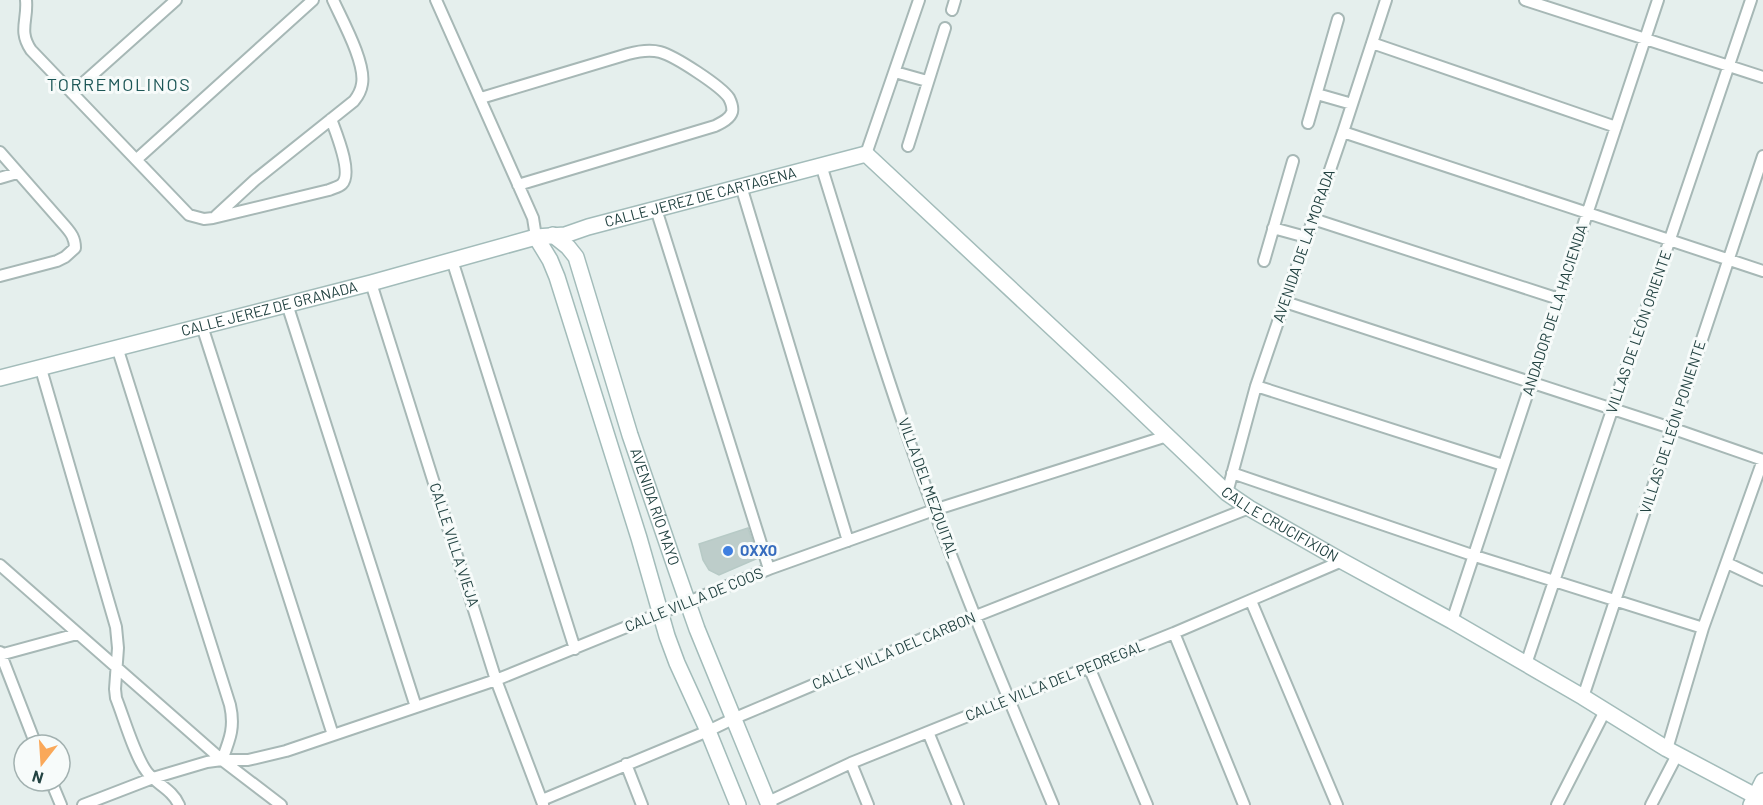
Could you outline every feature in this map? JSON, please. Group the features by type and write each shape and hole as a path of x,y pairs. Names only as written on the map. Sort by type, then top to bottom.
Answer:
{"street":[{"path":"36,0 26,4 23,34 31,50 189,215 204,219 213,218 329,190 340,185 346,176 345,166 332,119"},
{"path":"72,93 176,0"},
{"path":"137,159 313,0"},
{"path":"213,218 255,180 354,101 360,93 363,77 354,47 333,0"},
{"name":"AVENIDA RÍO MAYO","path":"436,0 533,218 536,237 550,260 639,538 659,614 677,663 738,805"},
{"path":"866,154 919,0"},
{"name":"AVENIDA DE LA MORADA","path":"1227,493 1256,386 1386,0"},
{"path":"1525,0 1763,77"},
{"name":"ANDADOR DE LA HACIENDA","path":"1452,621 1658,0"},
{"name":"VILLAS DE LEÓN ORIENTE","path":"1526,664 1751,0"},
{"path":"1308,123 1338,18"},
{"path":"908,146 945,28"},
{"path":"1372,43 1616,127"},
{"path":"481,98 628,54 651,50 662,52 683,63 723,91 732,105 729,117 715,126 518,185"},
{"path":"895,72 927,81"},
{"path":"1317,94 1352,104"},
{"path":"1343,132 1763,271"},
{"path":"0,152 75,241 75,248 57,261 0,276"},
{"name":"CALLE JEREZ DE CARTAGENA","path":"536,237 578,232 588,227 866,154"},
{"name":"CALLE CRUCIFIXIÓN","path":"866,154 1227,493 1249,508 1583,697 1756,801"},
{"name":"VILLAS DE LEÓN PONIENTE","path":"1583,697 1763,156"},
{"path":"1264,261 1293,162"},
{"name":"VILLA DEL MEZQUITAL","path":"821,165 878,347 934,510 1053,805"},
{"path":"0,178 17,173"},
{"path":"741,186 848,541"},
{"path":"656,209 769,569"},
{"name":"AVENIDA RÍO MAYO","path":"533,218 568,247 576,257 630,435 687,601 769,803"},
{"path":"1312,219 1559,299"},
{"path":"1273,228 1306,237"},
{"name":"CALLE JEREZ DE GRANADA","path":"0,378 371,283 536,237"},
{"path":"452,260 575,649"},
{"name":"CALLE VILLA VIEJA","path":"371,283 496,680 543,802"},
{"path":"1285,302 1763,460 1759,483 1703,628 1672,752 1651,805"},
{"path":"287,304 416,707"},
{"path":"202,326 333,735"},
{"path":"117,347 230,705 233,726 222,760"},
{"path":"40,369 116,627 118,648 116,698 141,763 153,778 171,791 179,805"},
{"path":"1256,386 1503,465"},
{"name":"CALLE VILLA DE COOS","path":"83,805 153,778 207,762 263,758 496,680 769,569 934,510 1167,436"},
{"path":"1232,473 1475,556 1703,628"},
{"name":"CALLE VILLA DEL CARBON","path":"543,802 626,764 976,616 1249,508"},
{"name":"CALLE VILLA DEL PEDREGAL","path":"769,803 851,763 1174,633 1342,561"},
{"path":"1727,563 1763,580"},
{"path":"0,565 222,760 281,805"},
{"path":"1251,601 1337,805"},
{"path":"1174,633 1244,805"},
{"path":"31,733 0,654 77,634"},
{"path":"1089,667 1147,805"},
{"path":"1557,805 1605,711"},
{"path":"928,732 958,805"},
{"path":"851,763 868,805"},
{"path":"626,764 642,805"},
{"path":"1756,801 1763,781"}],"building":[{"name":"OXXO","path":"748,528 758,558 719,575 709,570 703,560 699,544"}],"place":[{"name":"OXXO","path":"728,551"}],"district":[{"name":"TORREMOLINOS","path":"119,85"}]}
